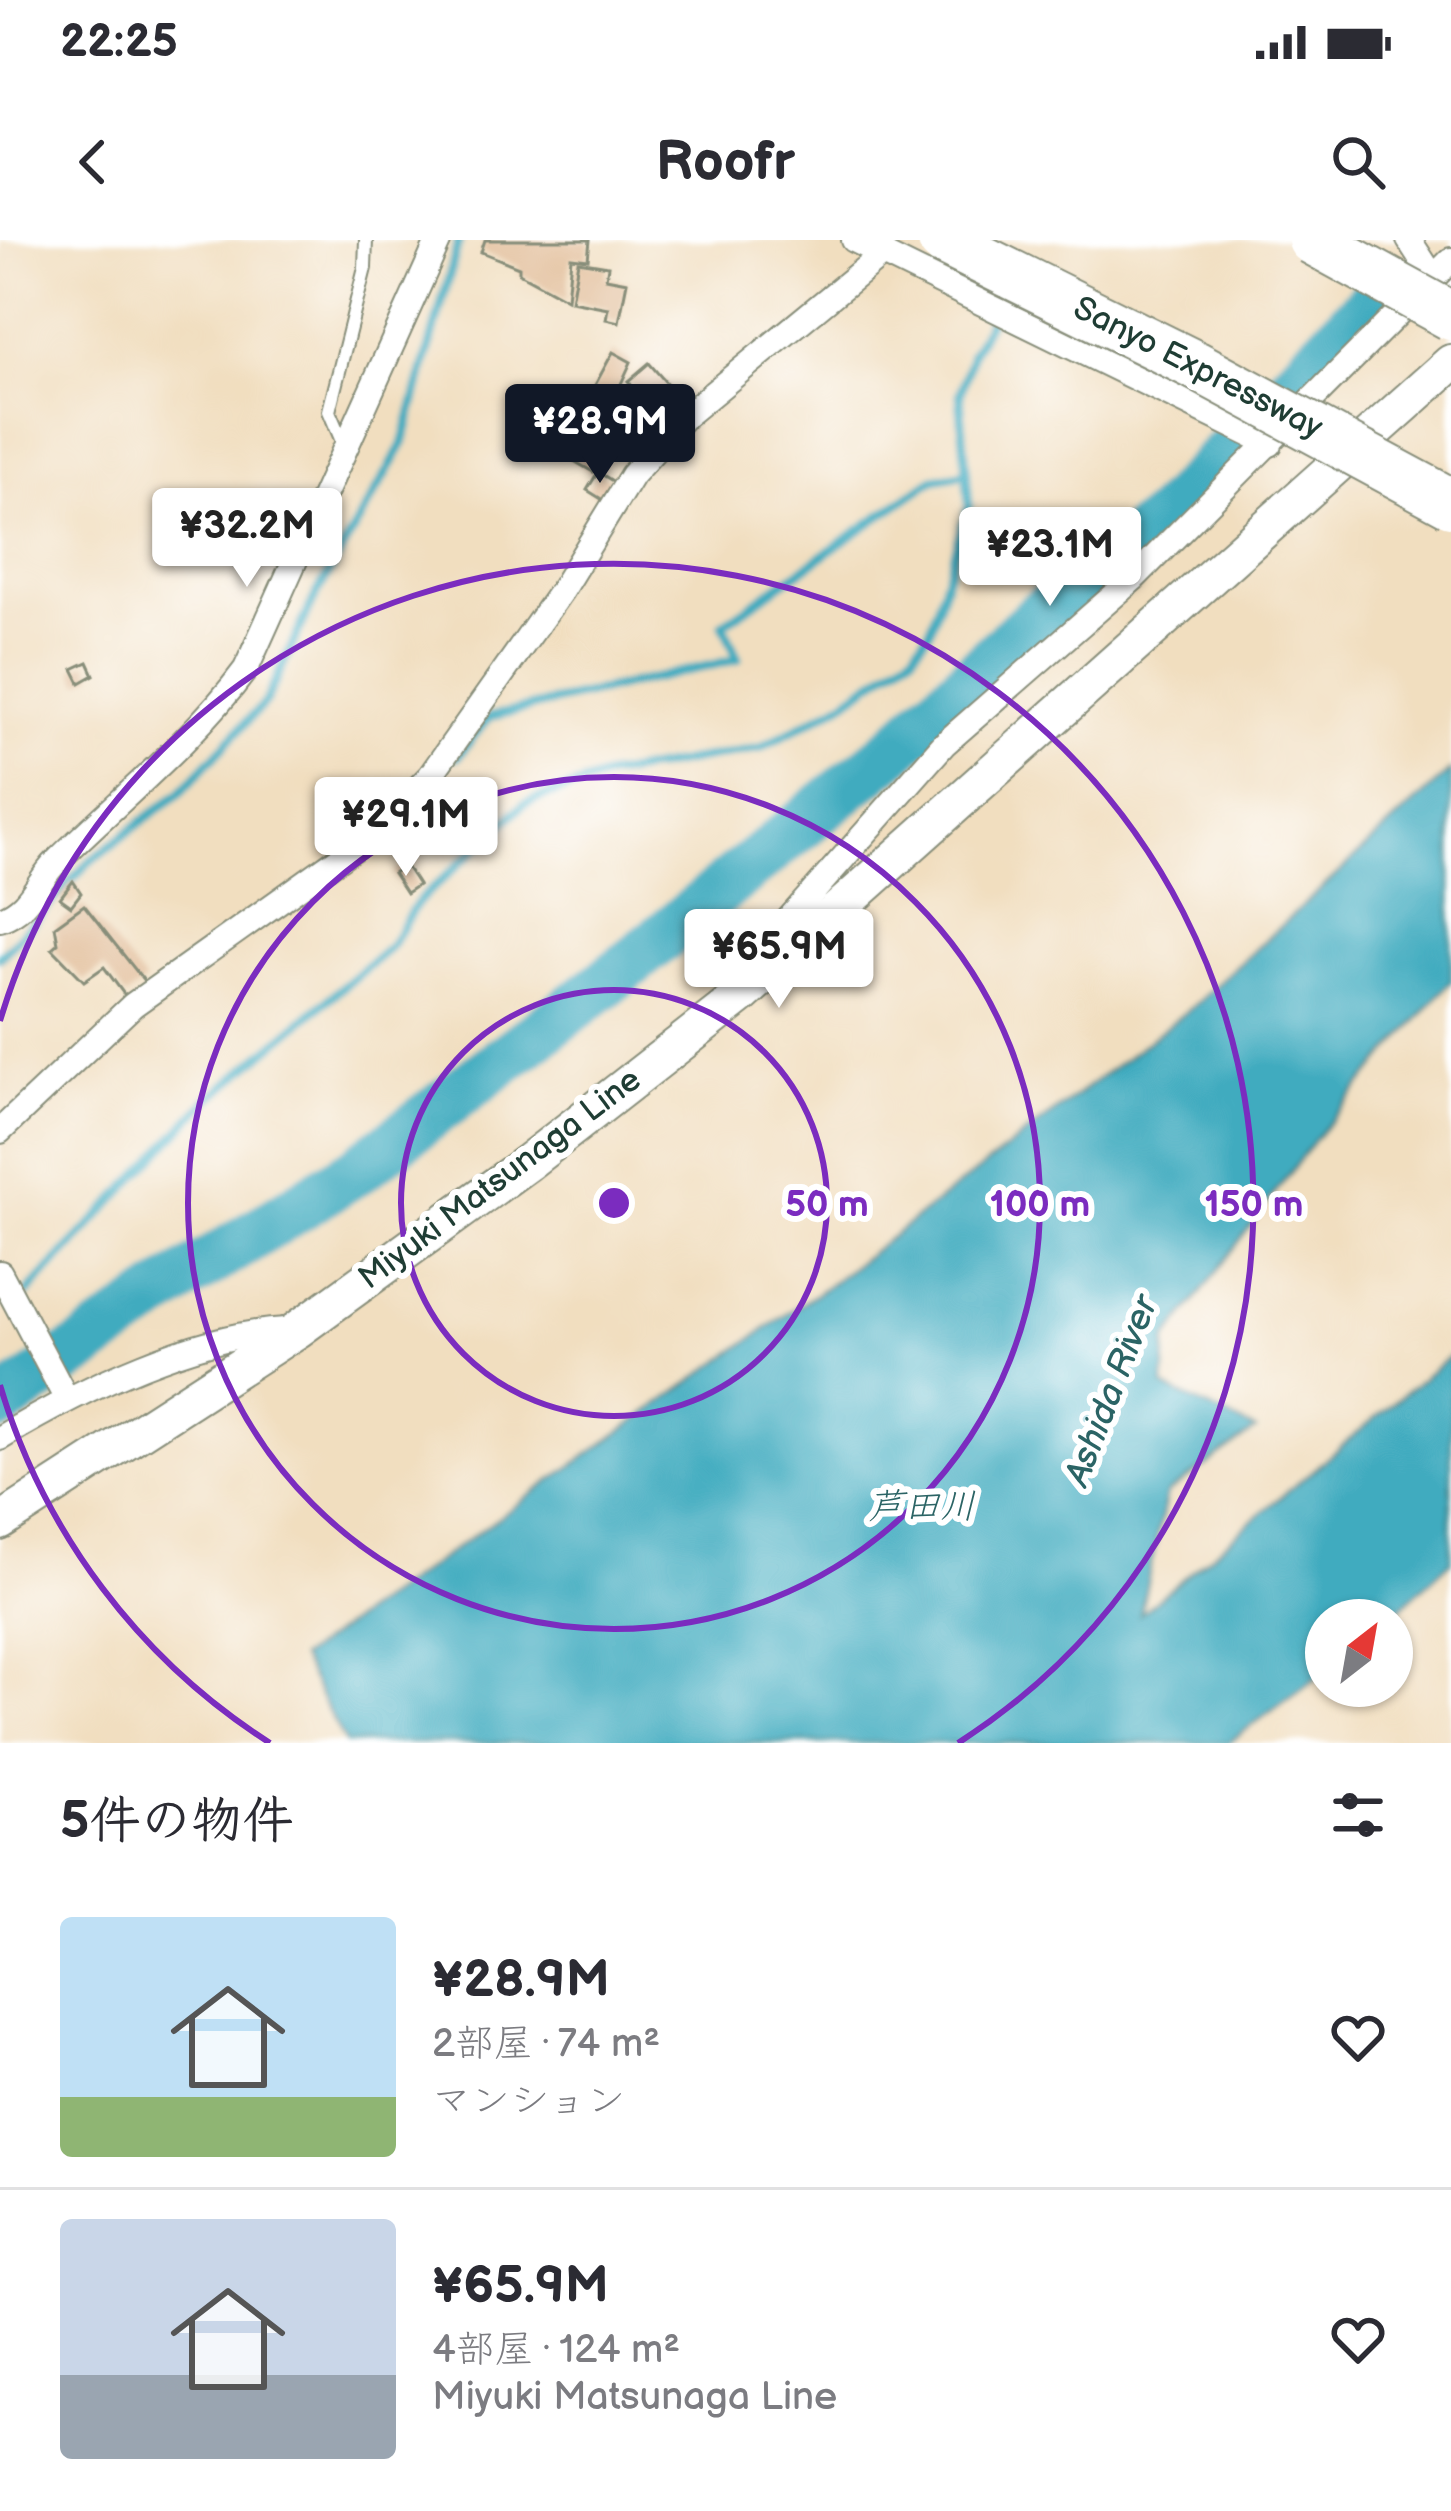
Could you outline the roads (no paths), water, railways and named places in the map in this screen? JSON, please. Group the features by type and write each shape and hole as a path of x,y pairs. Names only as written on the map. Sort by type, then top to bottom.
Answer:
{"highway":[{"name":"Sanyo Expressway","path":"942,240 1195,365 1451,503"},
{"path":"1312,240 1444,283"}],"main road":[{"name":"Miyuki Matsunaga Line","path":"0,1522 297,1330 741,996 1451,363"}],"street":[{"path":"0,919 31,900 52,867 226,695 245,669 439,240"},
{"path":"854,240 1251,433"},
{"path":"741,996 767,944 944,744 1133,579 1251,433 1350,368 1444,283 1409,240"},
{"path":"0,1132 133,1005 376,832 430,776 561,591 632,475 684,418 884,253"},
{"path":"0,1273 62,1391"},
{"path":"0,1438 62,1391 249,1330 297,1330"}],"lane":[{"path":"344,446 329,411 365,268 366,240"}],"water":[{"name":"芦田川","path":"1451,770 1451,981 1314,1140 1167,1339 1164,1387 1256,1430 1167,1493 1140,1614 1451,1355 1451,1561 1410,1599 1305,1599 1305,1686 1228,1743 345,1743 300,1658 831,1283 1191,1008"}],"waterway":[{"path":"0,957 89,862 181,792 266,701 316,595 403,445 459,240"},
{"path":"0,1406 182,1280 360,1168 616,975 891,752 1037,617 1164,517 1369,304"},
{"path":"28,1293 207,1101 390,947 416,904 525,803 604,777 760,748 841,704 913,653 930,630 969,506 960,395 972,353 990,319"},
{"path":"457,757 489,717 738,659 723,624 934,479 967,473"},
{"path":"393,836 420,803"}],"water label":[{"name":"Ashida River","path":"1112,1391"}]}
